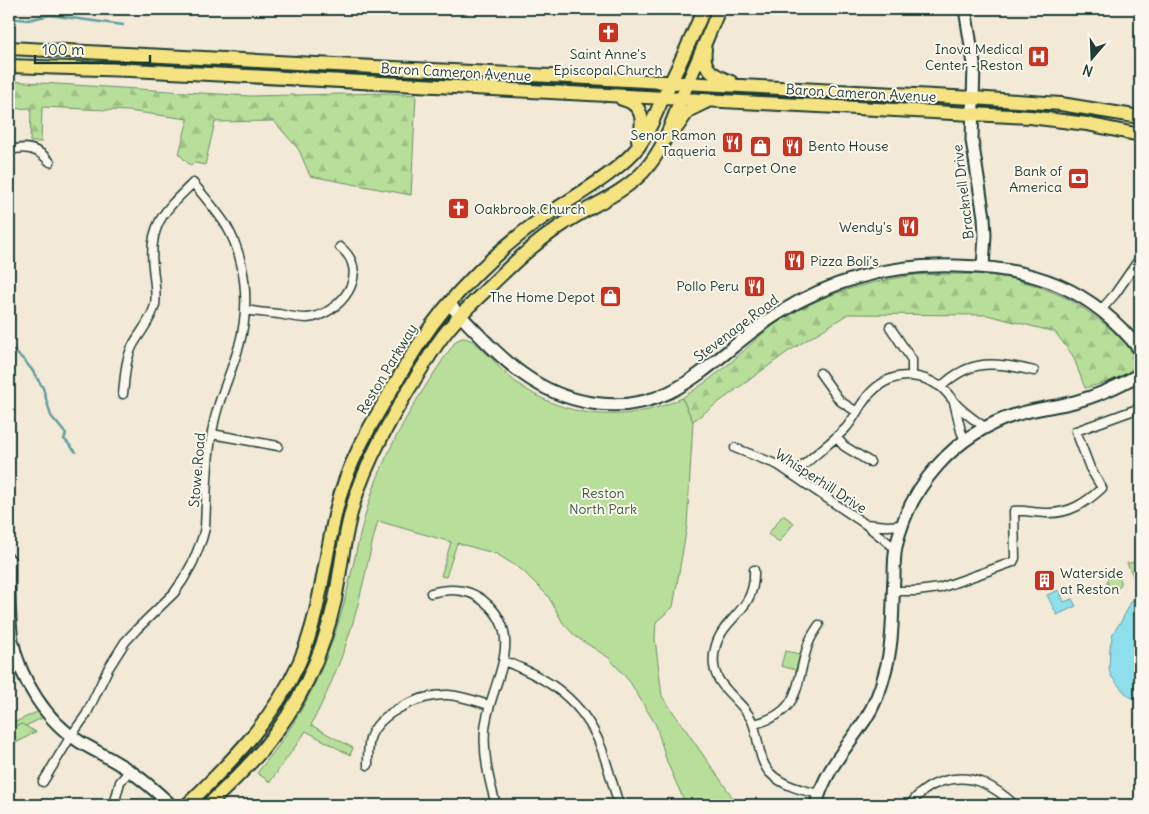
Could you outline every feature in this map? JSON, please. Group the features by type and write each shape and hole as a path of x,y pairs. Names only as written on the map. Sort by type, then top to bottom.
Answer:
{"main road":[{"name":"Reston Parkway","path":"187,805 240,752 255,734 274,708 291,678 305,648 315,619 334,519 352,462 420,342 449,304 521,234 546,215 609,174 633,152 646,134 704,9"},
{"path":"662,146 719,9"},
{"path":"706,39 705,64 712,73 745,87"},
{"name":"Baron Cameron Avenue","path":"9,48 973,98 1061,104 1140,117"},
{"name":"Baron Cameron Avenue","path":"9,66 123,70 972,114 1062,121 1140,135"},
{"path":"605,95 630,101 640,111 642,124 633,152"},
{"path":"208,805 263,748 284,720 306,682 324,640 334,601 348,525 364,475 390,421 431,352 460,316 523,254 551,232 634,181 653,160 688,111 698,105 714,101"}],"street":[{"name":"Bracknell Drive","path":"965,9 974,64 972,114 974,156 984,217 983,267"},
{"path":"9,151 18,148 32,149 50,162"},
{"name":"Stowe Road","path":"43,782 86,715 108,669 125,642 174,593 193,562 205,528 209,454 212,434 218,407 239,345 245,310 244,273 234,242 220,216 193,183 167,207 156,226 151,248 156,294 154,305 149,320 132,346 123,394"},
{"path":"245,310 307,318 335,306 351,287 354,273 351,259 340,247"},
{"path":"1101,310 1115,294 1140,258"},
{"name":"Stevenage Road","path":"449,304 510,364 538,385 564,397 604,404 626,404 662,395 691,381 778,313 813,294 841,282 884,271 911,267 941,265 1006,269 1049,281 1066,288 1101,310 1119,325 1140,350"},
{"path":"890,327 912,360 912,376"},
{"path":"940,387 960,371 971,366 1000,364 1034,371"},
{"path":"820,374 840,401 857,412"},
{"path":"754,570 753,588 750,596 716,643 713,658 716,672 723,687 748,714 754,724 760,752 770,773 786,784 817,800 829,771 866,719 880,688 890,652 896,549 902,525 925,481 937,466 965,441 986,428 1015,415 1092,396 1112,389 1140,374"},
{"path":"794,475 848,425 864,400 879,384 890,379 912,376 940,387 966,414 986,428"},
{"path":"954,402 960,431 965,441"},
{"path":"893,591 918,591 940,588 1012,562 1015,558 1014,511 1024,510 1052,513 1070,510 1083,504 1102,488 1090,468 1076,431 1140,408"},
{"path":"212,434 278,446"},
{"path":"836,437 844,446 870,462"},
{"name":"Whisperhill Drive","path":"735,448 778,465 794,475 865,524 896,549"},
{"name":"Whisperhill Drive","path":"865,524 902,525"},
{"path":"9,560 10,623 17,656 30,688 50,716 71,736 130,770 171,805"},
{"path":"431,593 453,590 464,592 483,600 499,617 504,630 506,650 489,705 484,749 486,766 496,805"},
{"path":"754,724 772,718 794,698 807,646 819,625"},
{"path":"504,661 538,676 564,694 586,718 601,747 619,805"},
{"path":"368,765 368,749 373,733 384,720 405,705 422,698 448,695 459,696 489,705"},
{"path":"114,805 120,782 130,770"},
{"path":"910,805 922,792 931,786 951,779 962,778 974,780 993,788 1015,805"}],"green space":[{"path":"9,81 250,96 389,93 416,95 411,195 310,176 299,150 274,121 215,122 205,165 195,163 190,165 179,154 188,119 128,111 42,107 41,142 30,142 31,108 9,109"},
{"path":"967,274 1006,277 1056,293 1086,310 1121,339 1130,349 1134,359 1133,367 1118,378 1085,388 1073,356 1055,332 987,315 848,314 786,353 693,421 682,398 703,384 762,334 783,319 818,300 837,293 875,282 915,275"},
{"name":"Reston North Park","path":"462,338 479,346 505,373 524,388 545,400 567,408 590,413 636,412 659,407 682,398 693,421 687,526 673,607 656,622 655,639 662,696 738,805 686,805 667,762 656,725 630,682 609,658 575,636 563,623 548,596 522,570 497,554 457,543 446,577 441,576 451,542 378,521 357,609 346,644 334,677 311,725 353,748 350,755 306,731 270,782 257,773 299,715 328,653 343,607 371,496 387,455 431,378 456,341"},
{"path":"783,515 794,523 779,542 768,534"},
{"path":"1140,562 1140,579 1135,580 1127,563"},
{"path":"1111,575 1117,575 1121,582 1117,589 1111,589 1107,585 1107,579"},
{"path":"785,651 800,654 796,670 781,666"},
{"path":"39,711 44,717 9,734 9,725"},
{"path":"22,724 36,732 14,744 9,750 9,728"}],"water":[{"path":"1059,590 1064,602 1072,599 1076,606 1057,615 1047,595"},
{"path":"1140,594 1140,701 1124,692 1111,676 1109,670 1113,633 1132,600"}],"waterway":[{"path":"9,18 28,20 50,15 123,25"},
{"path":"9,347 32,370 43,388 51,416 66,434 64,439 76,452"}],"place":[{"name":"Saint Anne's Episcopal Church","path":"608,32"},
{"name":"Inova Medical Center - Reston","path":"1039,57"},
{"name":"Senor Ramon Taqueria","path":"732,143"},
{"name":"Carpet One","path":"760,146"},
{"name":"Bento House","path":"792,146"},
{"name":"Bank of America","path":"1078,179"},
{"name":"Oakbrook Church","path":"458,209"},
{"name":"Wendy's","path":"908,227"},
{"name":"Pizza Boli's","path":"794,261"},
{"name":"Pollo Peru","path":"755,286"},
{"name":"The Home Depot","path":"611,297"},
{"name":"Waterside at Reston","path":"1044,581"}]}
